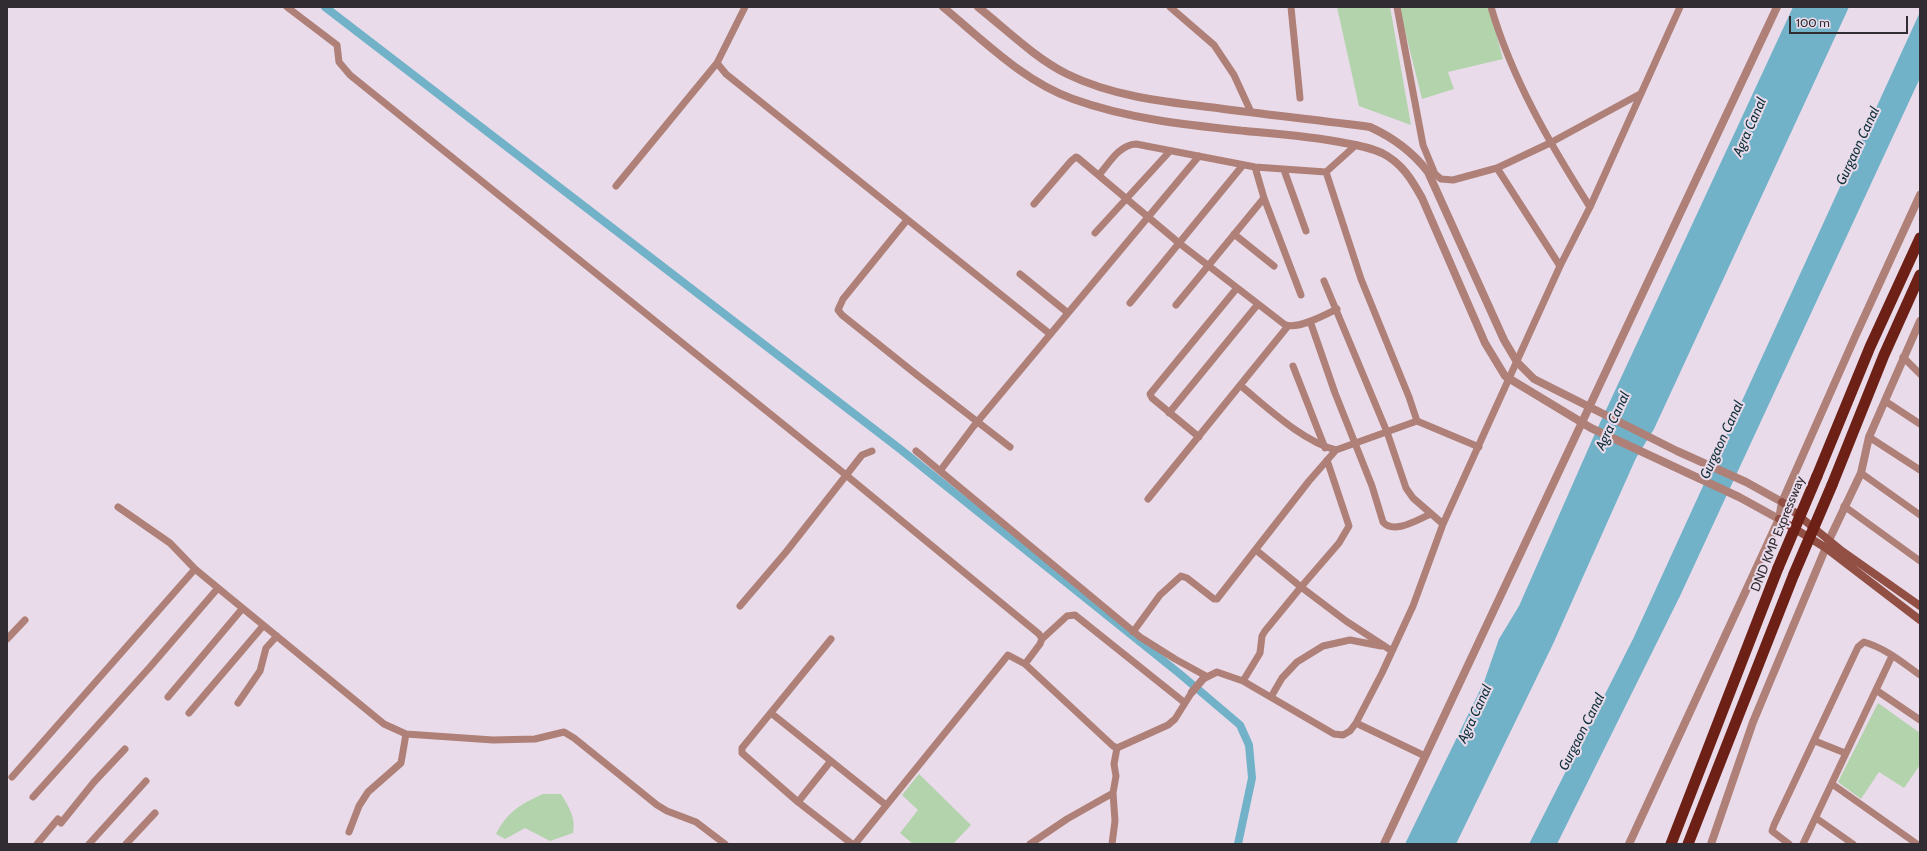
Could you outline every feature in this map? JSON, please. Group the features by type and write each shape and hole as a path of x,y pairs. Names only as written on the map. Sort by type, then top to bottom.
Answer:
{"highway":[{"name":"DND KMP Expressway","path":"1671,844 1778,568 1870,347 1920,238"},
{"path":"1688,844 1794,574 1832,485 1884,355 1920,275"}],"main road":[{"path":"1782,502 1829,540 1919,603"},
{"path":"1779,519 1826,548 1920,620"}],"street":[{"path":"287,7 337,45 339,62 350,75 846,475 1042,638"},
{"path":"616,186 717,63 744,7"},
{"path":"943,7 1047,89 1074,100 1110,110 1166,122 1312,136 1356,145 1382,154 1399,164 1411,178 1422,198 1485,343 1498,367 1509,380 1591,428 1738,497 1779,519"},
{"path":"978,7 1042,58 1066,74 1093,86 1118,93 1187,105 1370,127 1389,136 1403,145 1418,158 1435,185 1504,340 1517,362 1534,379 1677,451 1746,482 1782,502"},
{"path":"1170,7 1214,44 1234,75 1250,112"},
{"path":"1291,7 1300,98"},
{"path":"1398,7 1423,145 1435,174 1441,179 1448,181 1497,168 1550,143 1640,94"},
{"path":"1491,7 1508,58 1550,143 1590,207"},
{"path":"1117,748 1168,725 1175,719 1192,692 1204,678 1217,672 1243,681 1334,734 1343,735 1350,731 1392,651 1413,606 1444,524 1560,266 1590,207 1680,7"},
{"path":"1384,844 1777,7"},
{"path":"717,63 726,74 1050,334"},
{"path":"1099,175 1121,148 1128,144 1170,150 1255,167 1326,172 1356,145"},
{"path":"1095,233 1170,150"},
{"path":"940,471 977,421 1199,156"},
{"path":"1034,204 1076,157 1127,198 1179,243 1288,326"},
{"path":"1130,303 1243,165"},
{"path":"1255,167 1264,198 1301,295"},
{"path":"1497,168 1560,266"},
{"path":"1284,170 1306,231"},
{"path":"1326,172 1361,279 1409,397 1417,421"},
{"path":"1629,844 1779,519 1782,502 1854,337 1920,195"},
{"path":"1176,305 1264,198"},
{"path":"907,220 843,299 838,310 917,376 1010,447"},
{"path":"1234,234 1274,266"},
{"path":"1020,274 1068,313"},
{"path":"1324,281 1387,432 1409,494 1444,524"},
{"path":"1199,437 1169,413 1152,398 1150,394 1237,288"},
{"path":"1169,413 1258,304"},
{"path":"1148,499 1241,386 1250,371 1288,326 1310,321 1337,310"},
{"path":"1310,321 1334,393 1372,486 1383,522 1386,526 1391,528 1403,526 1431,514"},
{"path":"1711,844 1753,722 1829,540 1861,473 1869,437 1920,321"},
{"path":"1904,357 1920,374"},
{"path":"1292,366 1325,448"},
{"path":"1241,386 1308,439 1325,448 1336,450 1417,421 1479,447"},
{"path":"1885,401 1920,424"},
{"path":"1869,437 1920,470"},
{"path":"1133,632 1160,595 1178,577 1181,576 1187,578 1217,599 1336,450"},
{"path":"740,606 786,552 862,455 872,451"},
{"path":"916,452 1133,632 1204,678"},
{"path":"1243,681 1260,653 1262,636 1265,631 1339,543 1349,526 1327,460"},
{"path":"1861,473 1920,515"},
{"path":"1844,506 1920,561"},
{"path":"118,507 170,543 195,569 366,711 384,724 406,734 493,740 525,740 564,732 574,738 667,812 696,822 726,844"},
{"path":"1256,550 1346,621 1392,651"},
{"path":"12,777 195,569"},
{"path":"33,797 150,667 218,588"},
{"path":"168,697 242,608"},
{"path":"1025,664 1040,644 1042,638 1067,616 1075,615 1185,703"},
{"path":"7,638 25,620"},
{"path":"189,713 263,626"},
{"path":"238,703 260,671 266,648 277,636"},
{"path":"831,638 742,748 742,753 798,802 853,844 1005,657 1011,655 1025,664 1117,748"},
{"path":"1271,697 1282,678 1297,662 1323,646 1350,640 1385,647"},
{"path":"1789,844 1780,842 1772,831 1774,825 1858,647 1864,642 1892,656 1920,675"},
{"path":"1802,844 1816,818 1892,656"},
{"path":"1876,690 1920,720"},
{"path":"771,713 830,762 886,805"},
{"path":"1356,722 1425,756"},
{"path":"350,832 359,806 368,792 401,763 406,734"},
{"path":"1814,741 1846,753"},
{"path":"1112,844 1114,821 1113,793 1116,781 1114,764 1117,748"},
{"path":"37,844 60,821 125,749"},
{"path":"798,802 830,762"},
{"path":"89,844 146,781"},
{"path":"1832,784 1917,844"},
{"path":"1030,844 1062,822 1113,793"},
{"path":"126,844 155,813"},
{"path":"1816,818 1853,844"}],"green space":[{"path":"1337,7 1390,7 1411,125 1359,106"},
{"path":"1399,7 1489,7 1503,59 1448,72 1454,89 1422,99"},
{"path":"1878,703 1920,733 1920,765 1904,788 1879,772 1861,799 1838,782"},
{"path":"919,774 971,825 953,844 913,844 900,833 918,810 902,795"},
{"path":"543,794 561,794 573,817 573,833 550,841 525,828 505,839 496,834 505,819 510,814 528,801"}],"water":[{"name":"Agra Canal","path":"1793,7 1849,7 1654,429 1636,458 1553,644 1456,844 1405,844 1484,682 1499,639 1519,606 1593,438"},
{"path":"1920,12 1920,78 1680,596 1557,844 1529,844 1633,639"}],"waterway":[{"path":"325,7 900,449 1180,674 1240,725 1249,745 1252,778 1238,844"}],"water label":[{"name":"Gurgaon Canal","path":"1858,146"},
{"name":"Gurgaon Canal","path":"1722,440"},
{"name":"Gurgaon Canal","path":"1582,732"}]}
